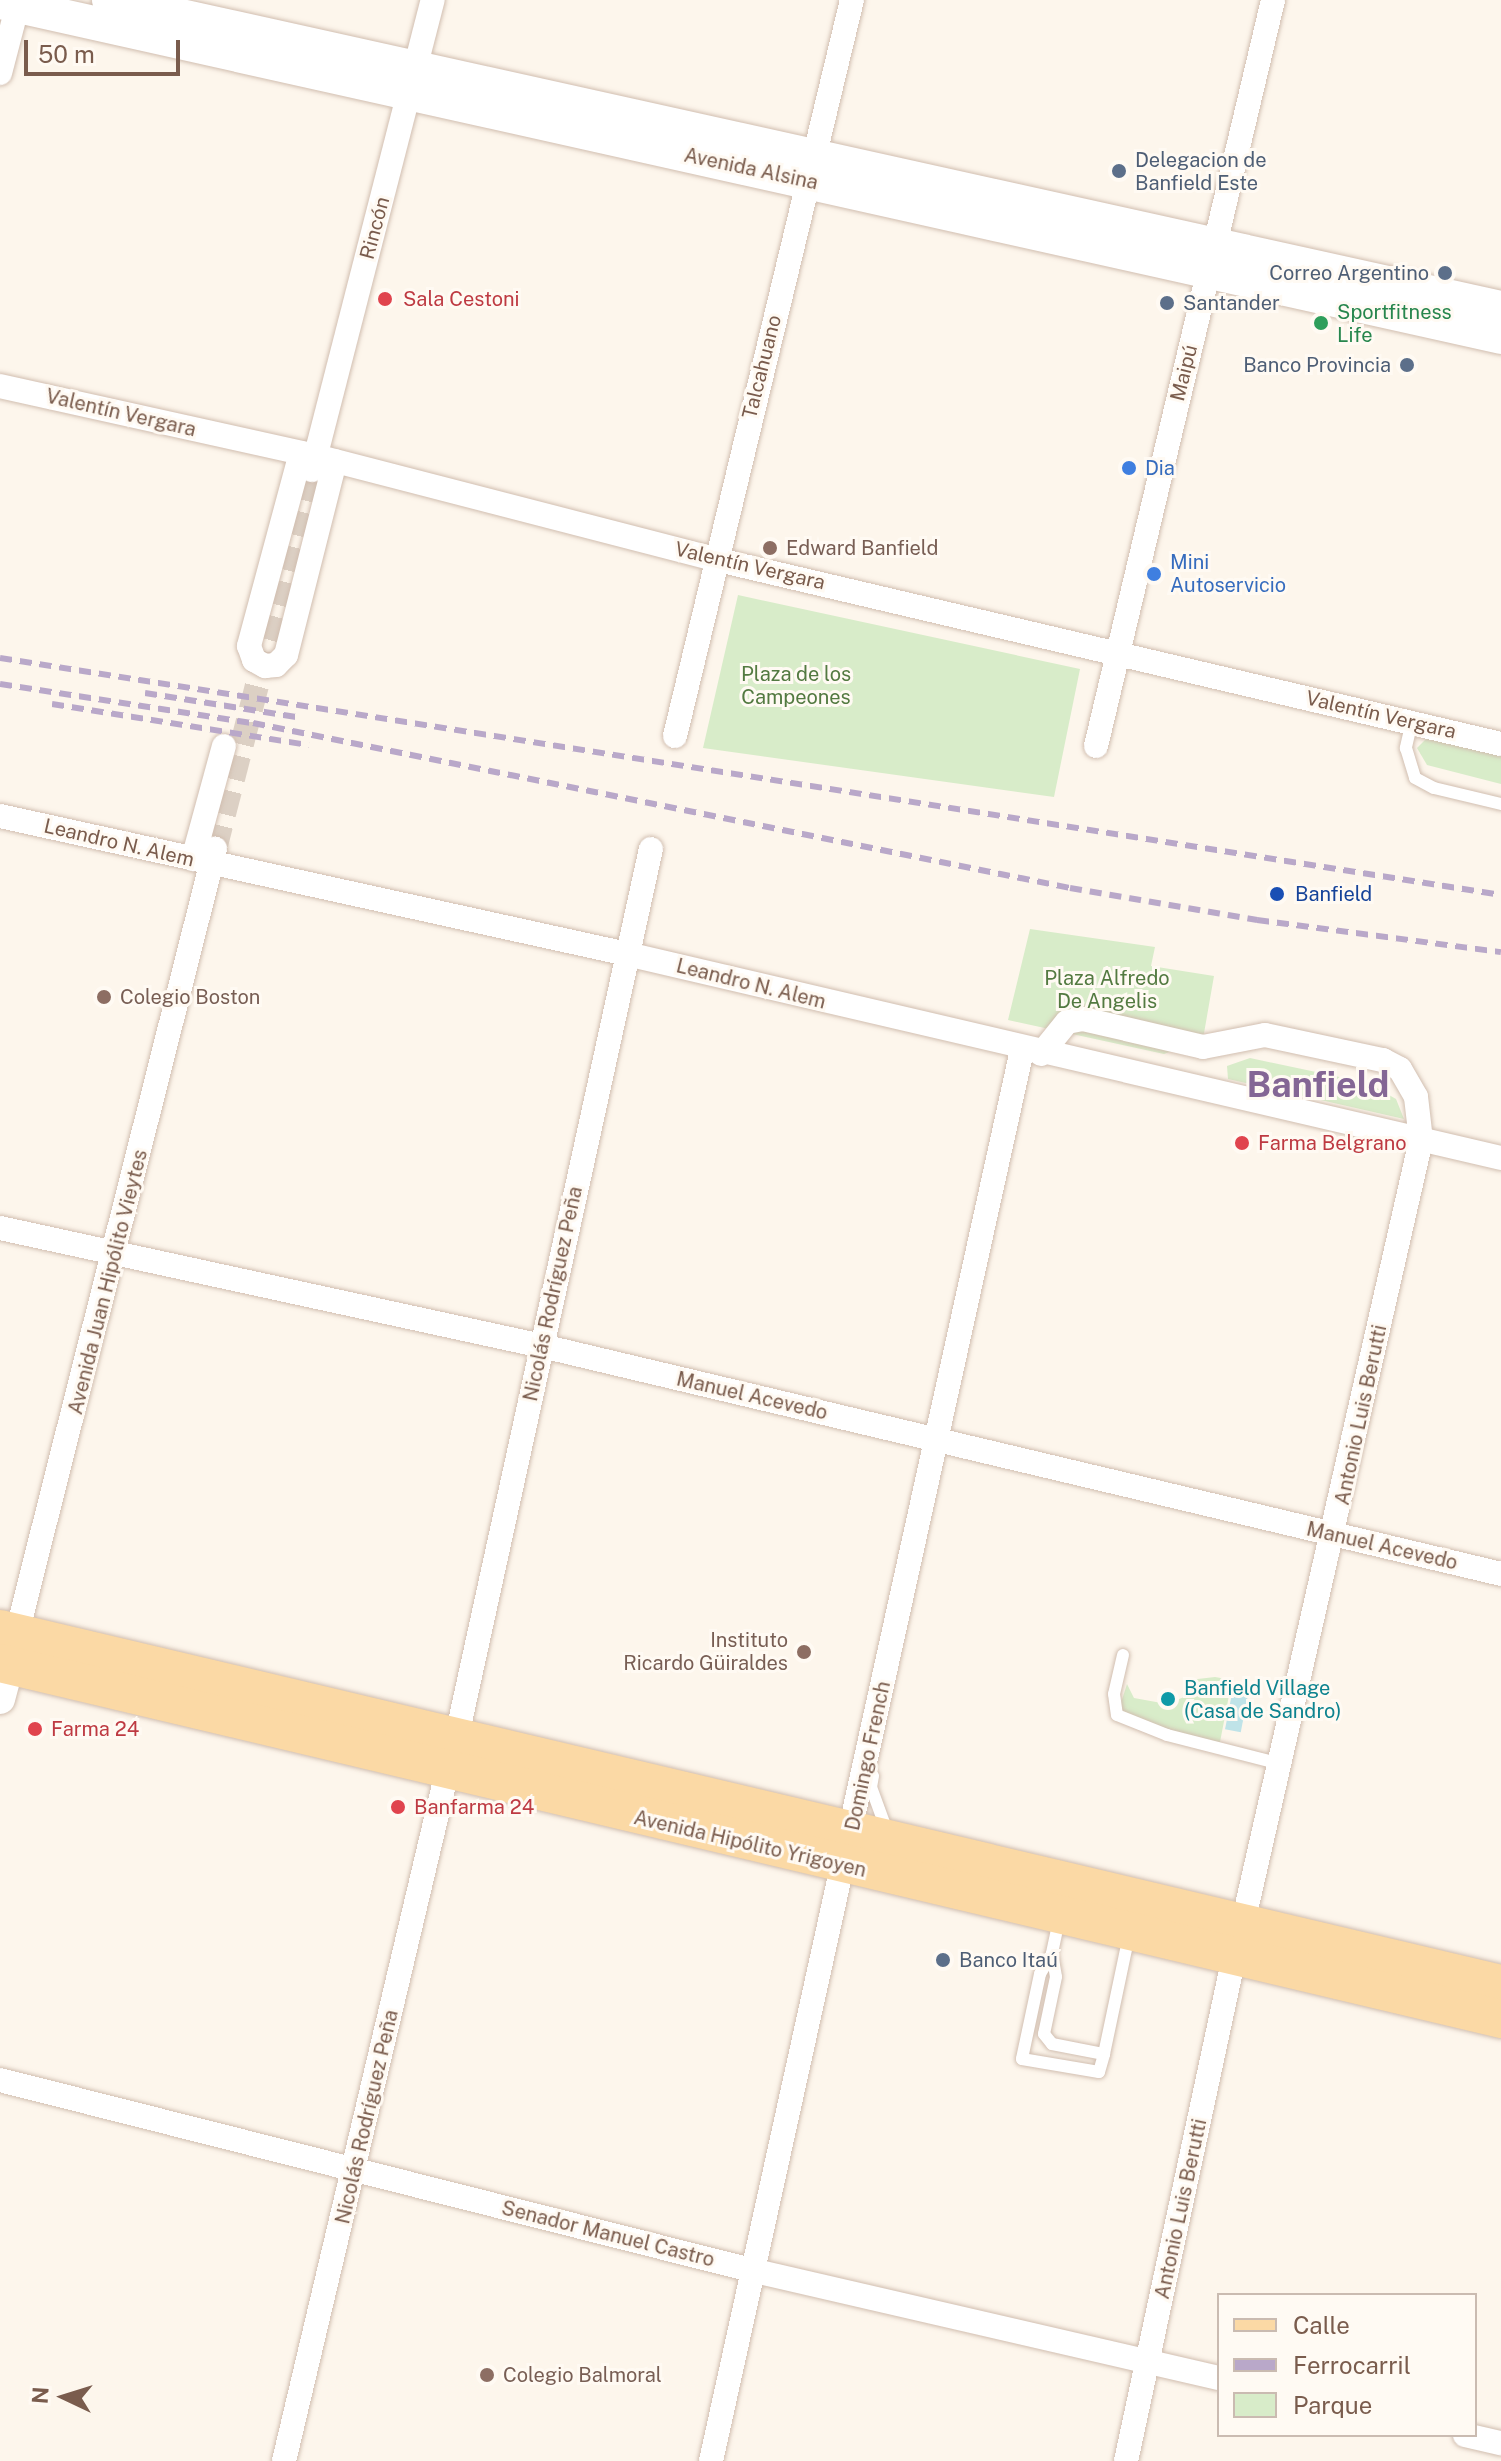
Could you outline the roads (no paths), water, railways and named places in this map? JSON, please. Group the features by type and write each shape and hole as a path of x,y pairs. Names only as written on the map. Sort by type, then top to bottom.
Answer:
{"main road":[{"name":"Avenida Alsina","path":"109,0 413,82"},
{"name":"Avenida Alsina","path":"12,3 413,82 1213,257 1501,308"},
{"name":"Avenida Alsina","path":"1213,257 1501,337"},
{"name":"Avenida Hipólito Yrigoyen","path":"5,1658 452,1756 847,1850 1060,1917 1130,1933 1238,1940 1501,1984"},
{"name":"Avenida Hipólito Yrigoyen","path":"847,1850 910,1840 1501,2019"}],"street":[{"name":"Rincón","path":"316,460 433,0"},
{"name":"Talcahuano","path":"675,736 714,559 852,0"},
{"name":"Maipú","path":"1096,746 1273,0"},
{"path":"0,73 12,3"},
{"name":"Valentín Vergara","path":"0,386 316,460 714,559 1501,744"},
{"path":"316,460 286,655 276,665 265,666 254,660 249,646 316,460"},
{"name":"Avenida Juan Hipólito Vieytes","path":"5,1658 116,1254 206,857 224,746"},
{"name":"Leandro N. Alem","path":"0,816 206,857 1032,1052 1501,1158"},
{"name":"Nicolás Rodríguez Peña","path":"284,2461 452,1756 651,849"},
{"path":"1032,1052 1067,1022 1083,1019 1203,1047 1223,1046 1265,1035 1383,1060 1408,1079 1421,1140"},
{"name":"Domingo French","path":"711,2461 847,1850 872,1776 937,1441 1032,1052"},
{"name":"Antonio Luis Berutti","path":"1126,2461 1238,1940 1335,1535 1421,1140"},
{"name":"Manuel Acevedo","path":"0,1228 542,1346 1501,1574"},
{"name":"Senador Manuel Castro","path":"0,2080 755,2271 1217,2378"},
{"path":"1474,2437 1501,2443"}],"lane":[{"path":"1412,721 1406,748 1415,778 1434,788 1500,801"},
{"path":"1123,1655 1114,1694 1117,1715 1167,1735 1281,1764"},
{"path":"872,1776 871,1787 910,1840"},
{"path":"1060,1917 1052,1954 1040,1974 1022,2059 1099,2072 1130,1933"},
{"path":"1052,1954 1056,1977 1046,2041 1104,2054"}],"water":[{"path":"1234,1683 1250,1686 1241,1732 1225,1729"}],"tunnel":[{"path":"215,849 312,470"}],"railway":[{"path":"0,658 1501,895"},
{"path":"0,684 253,723 1070,888 1257,920 1501,952"},
{"path":"145,693 296,717"},
{"path":"52,704 309,745"}],"place":[{"name":"Delegacion de Banfield Este","path":"1119,171"},
{"name":"Correo Argentino","path":"1445,273"},
{"name":"Sala Cestoni","path":"385,299"},
{"name":"Santander","path":"1167,303"},
{"name":"Sportfitness Life","path":"1321,323"},
{"name":"Banco Provincia","path":"1407,365"},
{"name":"Dia","path":"1129,468"},
{"name":"Edward Banfield","path":"770,548"},
{"name":"Mini Autoservicio","path":"1154,574"},
{"name":"Banfield","path":"1277,894"},
{"name":"Colegio Boston","path":"104,997"},
{"name":"Farma Belgrano","path":"1242,1143"},
{"name":"Instituto Ricardo Güiraldes","path":"804,1652"},
{"name":"Banfield Village (Casa de Sandro)","path":"1168,1699"},
{"name":"Farma 24","path":"35,1729"},
{"name":"Banfarma 24","path":"398,1807"},
{"name":"Banco Itaú","path":"943,1960"},
{"name":"Colegio Balmoral","path":"487,2375"}],"district":[{"name":"Banfield","path":"1318,1085"}],"park label":[{"name":"Plaza de los Campeones","path":"796,686"},
{"name":"Plaza Alfredo De Angelis","path":"1107,990"}]}
